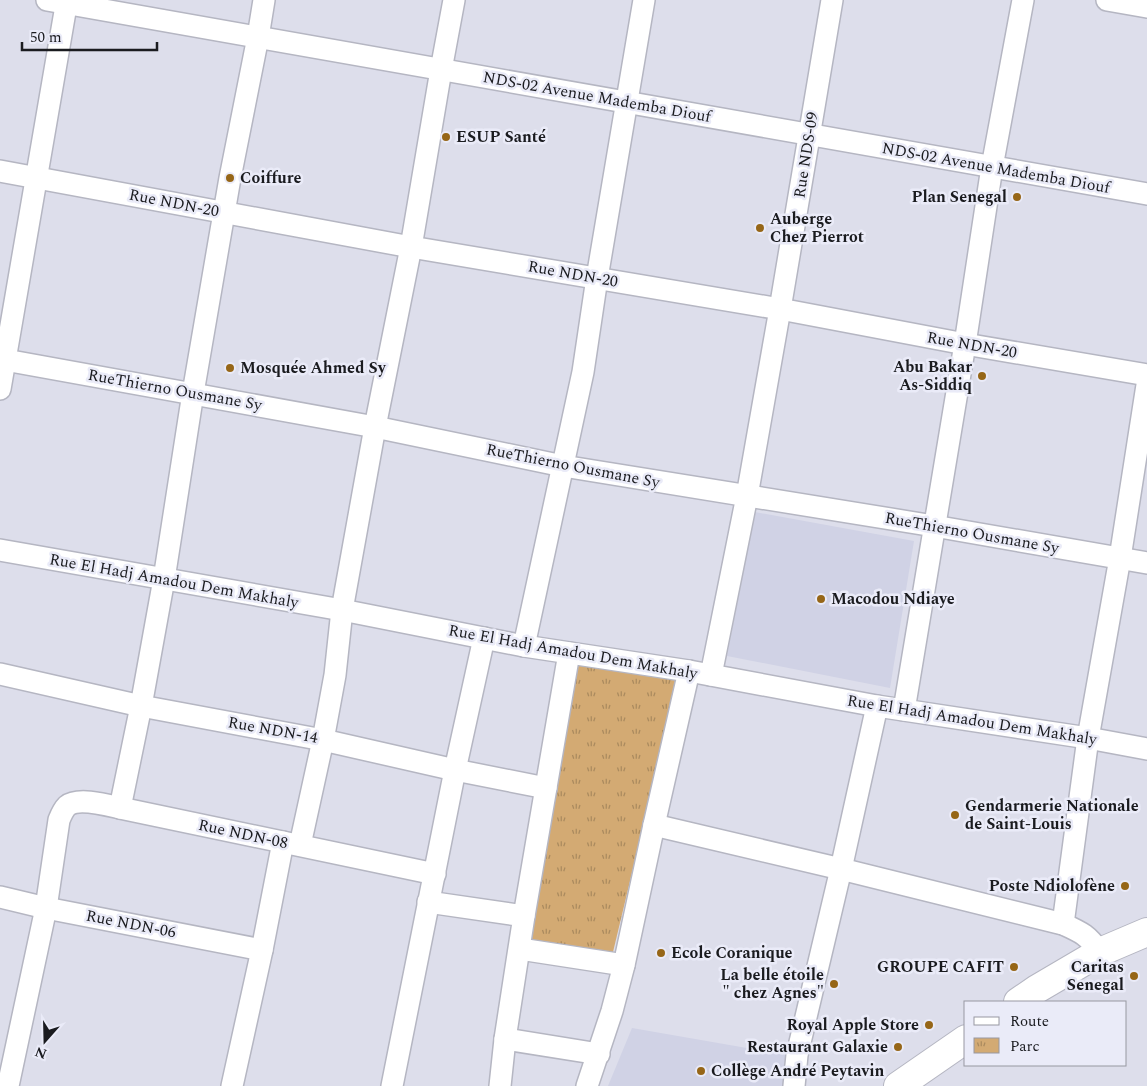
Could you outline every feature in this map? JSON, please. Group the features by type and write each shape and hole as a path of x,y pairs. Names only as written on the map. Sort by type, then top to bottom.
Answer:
{"street":[{"path":"120,808 164,579 224,213 264,0"},
{"path":"232,1086 262,950 323,740 336,675 342,610 375,426 411,247 454,0"},
{"path":"524,646 583,372 644,0"},
{"name":"Rue NDS-09","path":"711,676 747,496 832,0"},
{"path":"904,710 965,344 992,167 1023,0"},
{"path":"1107,0 1147,7"},
{"path":"0,389 2,359 38,177 60,1"},
{"name":"NDS-02 Avenue Mademba Diouf","path":"60,1 1147,194"},
{"name":"Rue NDN-20","path":"0,171 411,247 1147,375"},
{"name":"RueThierno Ousmane Sy","path":"2,359 375,426 562,466 934,526 1147,563"},
{"path":"1062,924 1088,738 1120,558 1147,386"},
{"name":"Rue El Hadj Amadou Dem Makhaly","path":"0,550 342,610 524,646 689,671 876,706 1088,738 1147,749"},
{"path":"392,1086 455,770 484,638"},
{"path":"500,1086 505,1039 524,916 569,653"},
{"path":"587,1086 599,1054 624,965 689,671"},
{"name":"Rue NDN-14","path":"0,674 141,706 323,740 455,770 546,788"},
{"path":"794,1086 797,1055 841,869 876,706"},
{"name":"Rue NDN-08","path":"46,908 59,820 69,804 79,802 120,808 435,874"},
{"path":"654,825 1062,924 1089,938 1100,952"},
{"name":"Rue NDN-06","path":"0,897 46,908 262,950"},
{"path":"428,902 524,916"},
{"path":"0,1085 7,1086 46,908"},
{"path":"1020,1001 1100,952 1147,932"},
{"path":"520,949 624,965"},
{"path":"505,1039 599,1054"},
{"path":"905,1084 964,1040"}],"shaded area":[{"name":"Macodou Ndiaye","path":"755,512 914,541 890,688 727,656"},
{"name":"Collège André Peytavin","path":"632,1028 792,1056 786,1086 608,1086"}],"green space":[{"path":"578,657 680,673 613,952 529,939"}],"place":[{"name":"ESUP Santé","path":"446,137"},
{"name":"Coiffure","path":"230,178"},
{"name":"Plan Senegal","path":"1017,197"},
{"name":"Auberge Chez Pierrot","path":"760,228"},
{"name":"Mosquée Ahmed Sy","path":"230,368"},
{"name":"Abu Bakar As-Siddiq","path":"982,376"},
{"name":"Macodou Ndiaye","path":"821,599"},
{"name":"Gendarmerie Nationale de Saint-Louis","path":"955,815"},
{"name":"Poste Ndiolofène","path":"1125,886"},
{"name":"Ecole Coranique","path":"661,953"},
{"name":"GROUPE CAFIT","path":"1014,967"},
{"name":"Caritas Senegal","path":"1134,976"},
{"name":"La belle étoile \" chez Agnes\"","path":"834,984"},
{"name":"Royal Apple Store","path":"929,1025"},
{"name":"Restaurant Galaxie","path":"898,1047"},
{"name":"Collège André Peytavin","path":"701,1071"}]}
